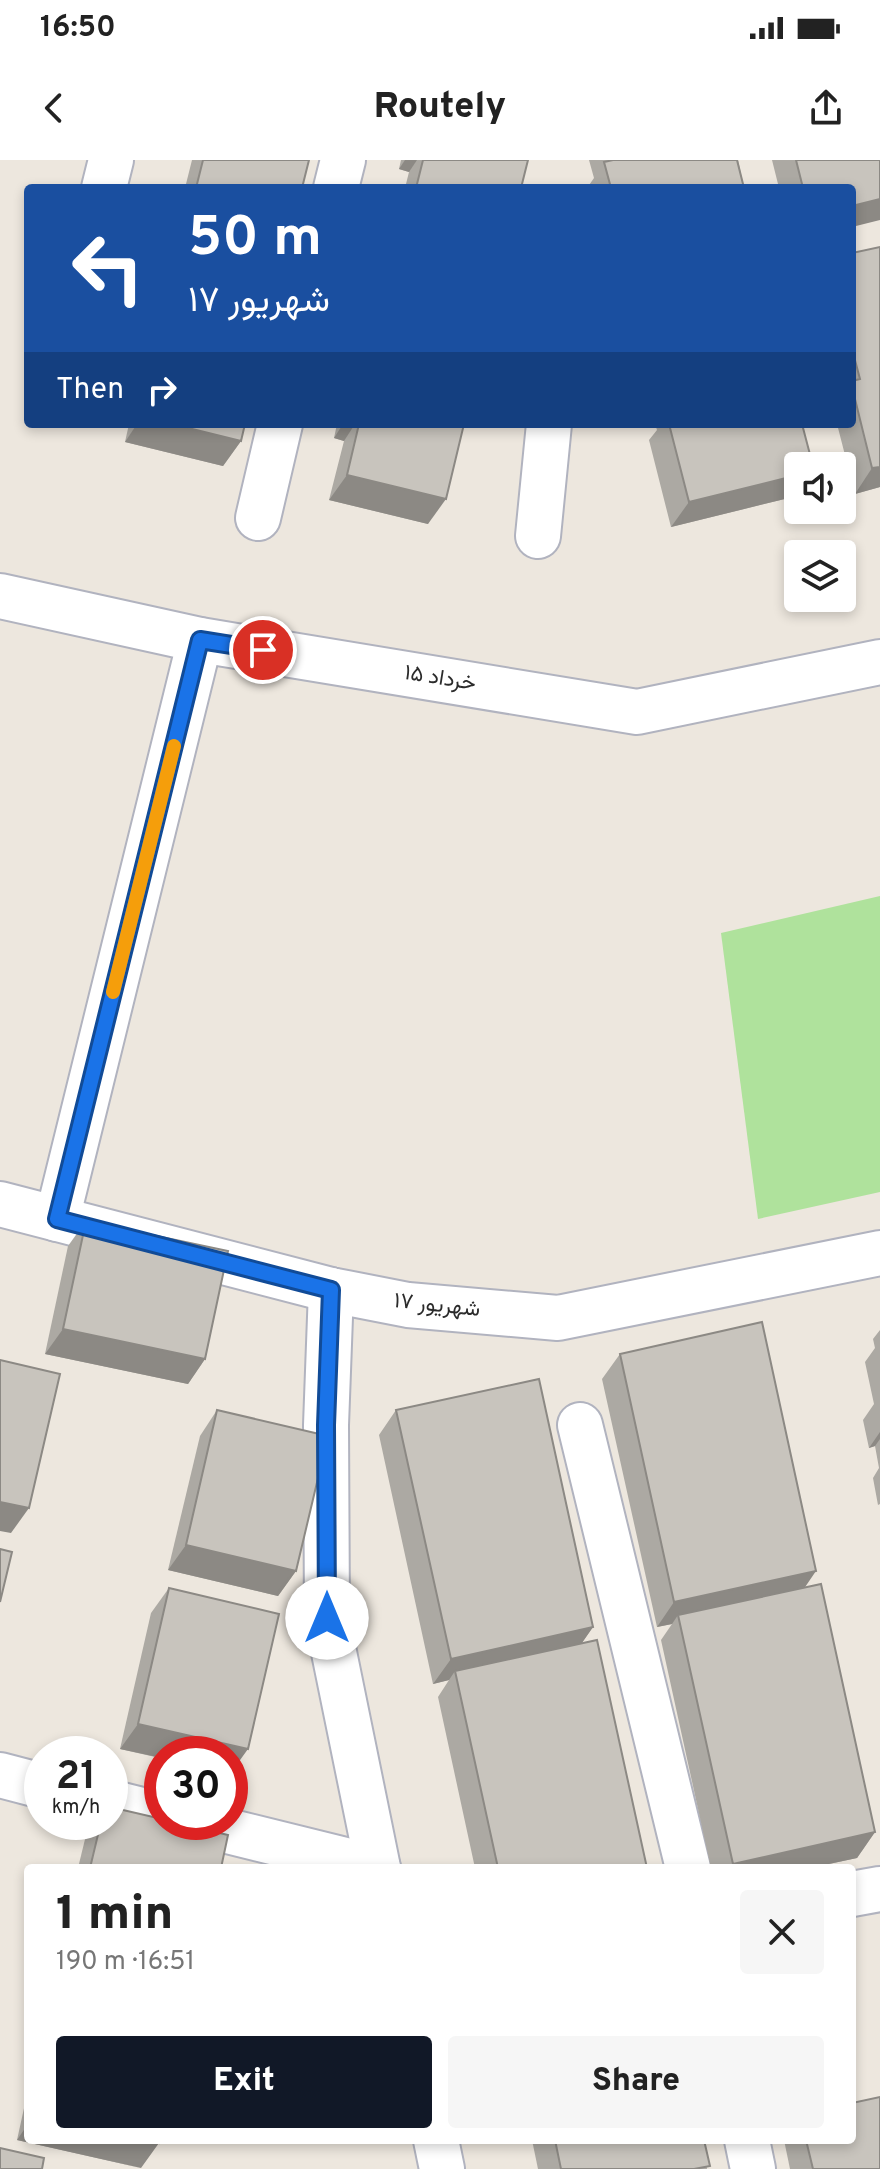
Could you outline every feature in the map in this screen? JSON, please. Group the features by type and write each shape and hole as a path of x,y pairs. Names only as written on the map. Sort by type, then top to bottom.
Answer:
{"street":[{"path":"105,184 111,160"},
{"path":"337,184 343,160"},
{"path":"258,518 279,428"},
{"path":"538,536 549,428"},
{"name":"۱۵ خرداد","path":"0,596 200,640 637,712 880,662"},
{"path":"57,1219 200,640"},
{"name":"۱۷ شهریور","path":"0,1204 331,1290 408,1305 558,1318 880,1253"},
{"path":"331,1290 326,1425 327,1618 377,1864"},
{"path":"580,1425 687,1864"},
{"path":"0,1775 24,1781"},
{"path":"248,1836 362,1864"},
{"path":"856,1893 880,1889"},
{"path":"437,2144 442,2169"},
{"path":"748,2144 753,2169"}],"green space":[{"path":"880,896 880,1192 758,1219 721,933"}],"building":[{"path":"203,160 309,160 303,184 197,184"},
{"path":"423,160 528,160 522,184 417,184"},
{"path":"737,160 743,184 610,184 604,162"},
{"path":"796,160 880,160 880,199 856,205 856,184 802,184"},
{"path":"880,247 880,467 872,468 856,403 856,380 860,379 856,364 856,252"},
{"path":"188,428 244,428 241,441"},
{"path":"358,428 463,428 446,499 347,475"},
{"path":"670,428 803,428 809,452 784,452 784,478 689,502"},
{"path":"86,1221 228,1251 205,1359 63,1329"},
{"path":"762,1322 816,1571 674,1602 620,1354"},
{"path":"0,1360 60,1374 29,1508 0,1502"},
{"path":"539,1379 593,1627 451,1659 396,1410"},
{"path":"217,1410 328,1436 296,1571 186,1545"},
{"path":"0,1549 12,1552 0,1602"},
{"path":"821,1584 875,1832 733,1864 678,1615"},
{"path":"169,1588 279,1614 248,1749 248,1736 191,1736 138,1724"},
{"path":"597,1640 646,1864 497,1864 455,1671"},
{"path":"128,1811 144,1815 144,1840 227,1840 222,1864 91,1864 97,1840 128,1840"},
{"path":"880,2097 880,2169 813,2169 807,2144 856,2144 856,2102"},
{"path":"556,2144 705,2144 710,2166 694,2169 561,2169"},
{"path":"0,2148 44,2158 42,2169 0,2169"}],"slow traffic":[{"path":"113,992 174,746"}],"route":[{"path":"263,650 200,640 57,1219 331,1290 326,1425 327,1618"}]}
